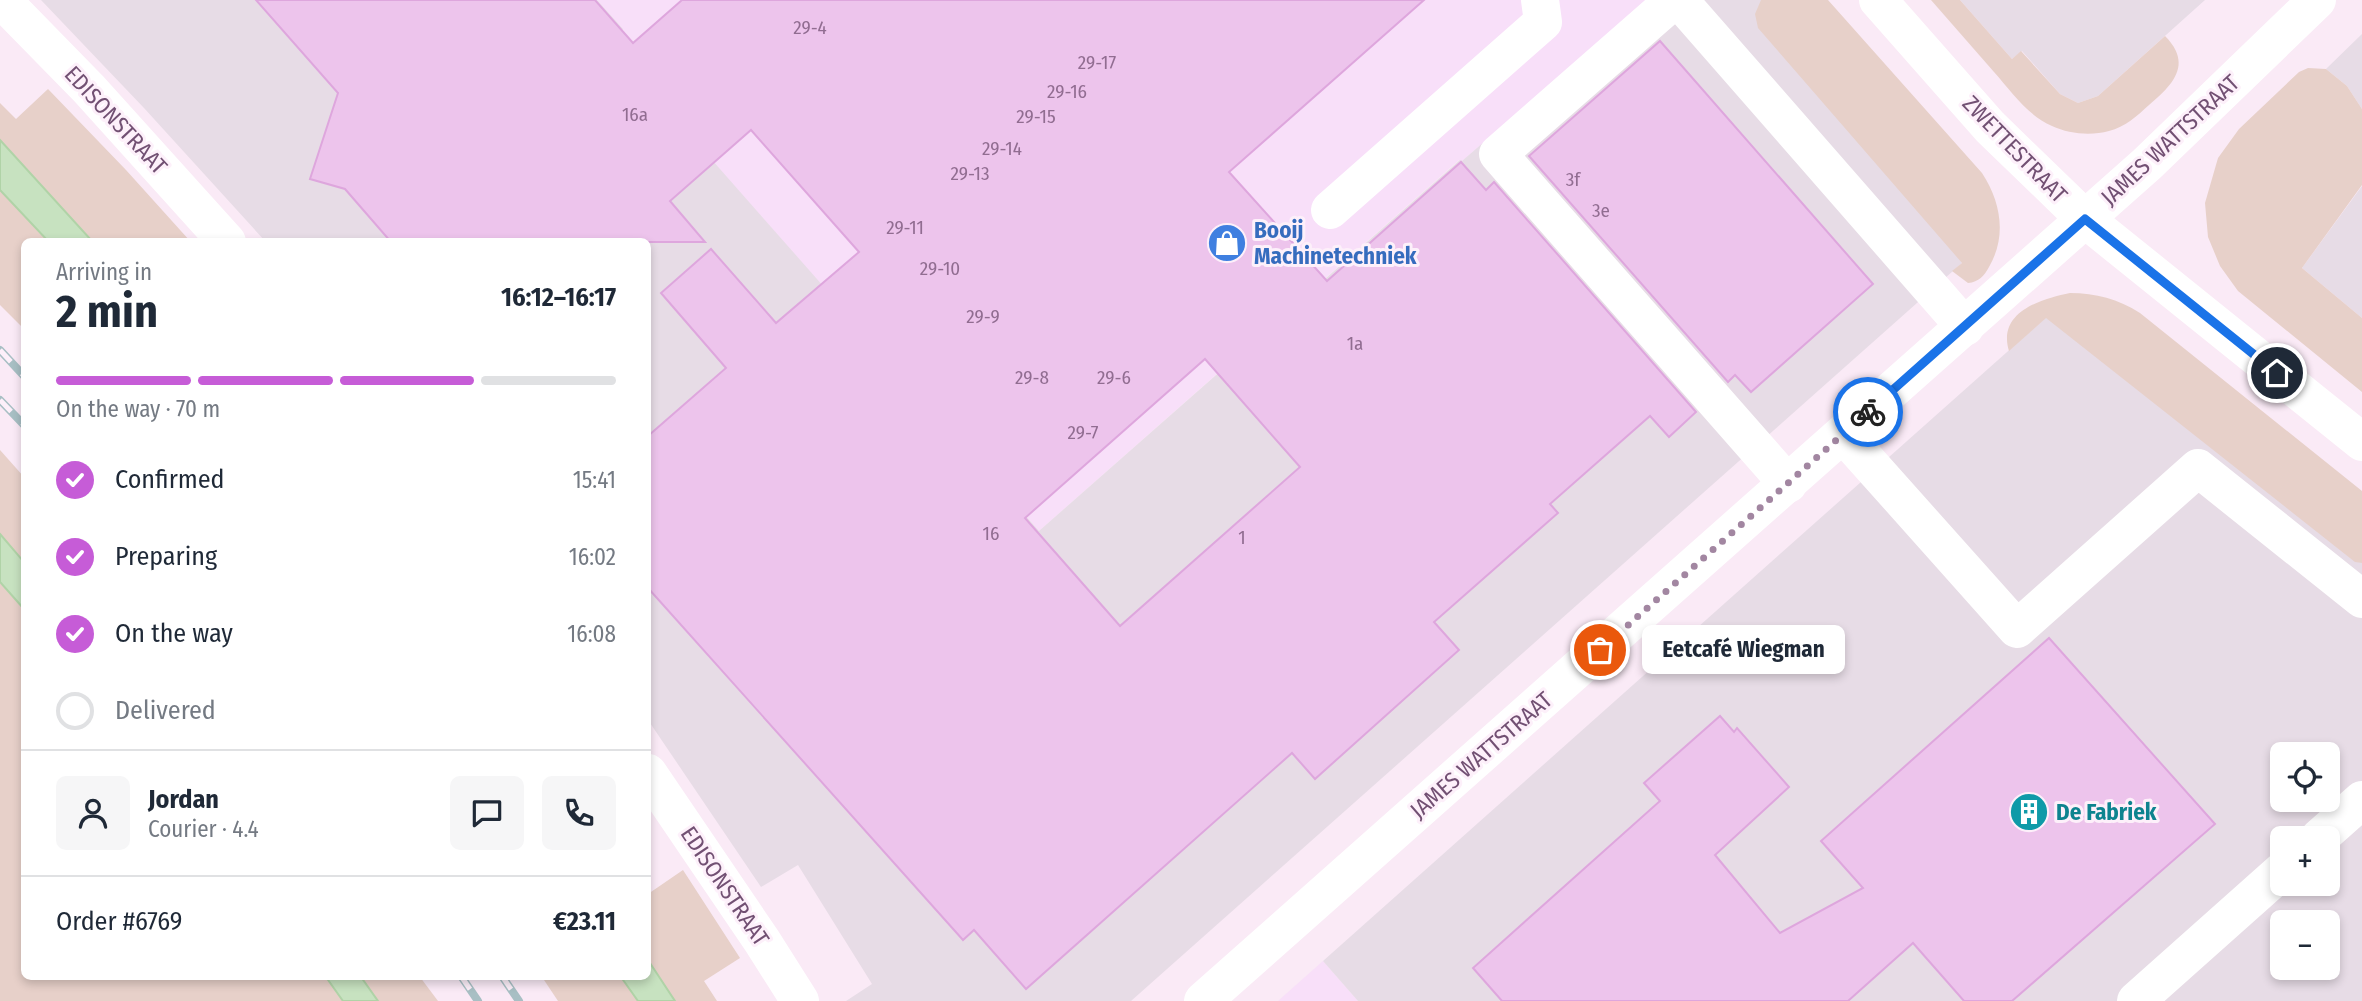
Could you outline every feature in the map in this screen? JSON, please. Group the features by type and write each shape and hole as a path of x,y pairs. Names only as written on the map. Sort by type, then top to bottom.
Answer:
{"street":[{"name":"EDISONSTRAAT","path":"2,0 89,89 223,238"},
{"path":"1330,210 1543,22 1540,0"},
{"name":"ZWETTESTRAAT","path":"1878,0 1990,127 2085,219 2362,442"},
{"name":"JAMES WATTSTRAAT","path":"1203,1001 2147,164 2318,0"},
{"path":"1788,484 1498,154 1689,4 1965,327"},
{"path":"1843,434 2017,629 2198,468 2362,599"},
{"name":"EDISONSTRAAT","path":"651,777 800,1001"},
{"path":"2333,826 2362,800"},
{"path":"2136,1001 2270,882"}],"shaded area":[{"path":"41,0 597,0 623,29 609,43 1039,531 1460,160 1648,0 1786,0 1962,263 1131,1001 846,1001 872,984 798,865 761,887 651,724 651,238 262,238"},
{"path":"597,0 1648,0 1461,162 1459,160 1039,531 608,43 622,29"},
{"path":"1761,0 1828,0 1982,173 1994,196 2000,231 1995,255 1981,278 1968,283 1952,271 1962,263 1758,28 1755,14"},
{"path":"1931,0 1960,0 2012,59 2021,51 2060,94 2078,103 2098,96 2165,36 2178,56 2179,65 2166,90 2120,127 2095,133 2066,131 2043,122 2028,110"},
{"path":"1960,0 2205,0 2098,96 2078,103 2060,94 2022,51 2012,59"},
{"path":"2362,34 2362,109 2347,86 2326,69"},
{"path":"2308,68 2326,69 2347,86 2362,109 2362,185 2302,268 2362,318 2362,392 2238,291 2220,266 2208,237 2205,203 2218,158 2239,129 2299,72"},
{"path":"48,89 187,238 89,238 0,140 0,103 16,119"},
{"path":"0,140 89,238 45,238 0,190"},
{"path":"2362,186 2362,318 2302,268"},
{"path":"0,190 45,238 21,238 21,326 0,305"},
{"path":"2070,293 2106,298 2140,313 2362,491 2362,563 2355,562 2046,318 2009,351 2009,326 2015,317 2035,304"},
{"path":"2053,311 2362,558 2362,1001 1358,1001 1323,961"},
{"path":"0,450 21,474 21,558 0,534"},
{"path":"0,534 21,558 21,606 0,582"},
{"path":"0,583 21,606 21,980 328,980 343,1001 0,1001"},
{"path":"683,870 740,958 704,981 717,1001 675,1001 651,965 651,892"},
{"path":"1323,961 1358,1001 1278,1001"},
{"path":"651,965 675,1001 638,1001 623,980 651,980"},
{"path":"328,980 363,980 378,1001 343,1001"},
{"path":"363,980 422,980 438,1001 378,1001"},
{"path":"544,980 623,980 638,1001 558,1001"}],"building":[{"path":"256,0 595,0 633,43 682,0 1424,0 1229,172 1327,281 1461,162 1486,190 1494,182 1696,412 1669,437 1650,416 1550,504 1558,513 1434,622 1459,650 1315,779 1292,753 1026,989 974,930 963,940 651,591 651,433 726,368 661,293 711,249 776,323 859,252 751,130 670,201 705,242 651,242 651,238 388,238 345,189 310,179 338,93","holes":["1205,359 1300,467 1120,626 1025,518"]},
{"path":"1660,41 1873,284 1751,392 1735,375 1728,382 1529,156"},
{"name":"De Fabriek","path":"2049,638 2215,824 2012,1001 1964,1001 1913,943 1848,1001 1502,1001 1473,968 1660,801 1644,783 1720,716 1734,732 1737,728 1789,787 1715,855 1780,933 1863,888 1821,841"}],"railway":[{"path":"0,350 21,373"},
{"path":"0,400 21,422"},
{"path":"464,980 478,1001"},
{"path":"505,980 519,1001"}],"way so far":[{"path":"1600,650 1868,412"}],"place":[{"name":"Booij Machinetechniek","path":"1227,243"},
{"name":"Eetcafé Wiegman","path":"1600,650"},
{"name":"De Fabriek","path":"2029,812"}],"route":[{"path":"1868,412 2085,219 2277,373"}]}
